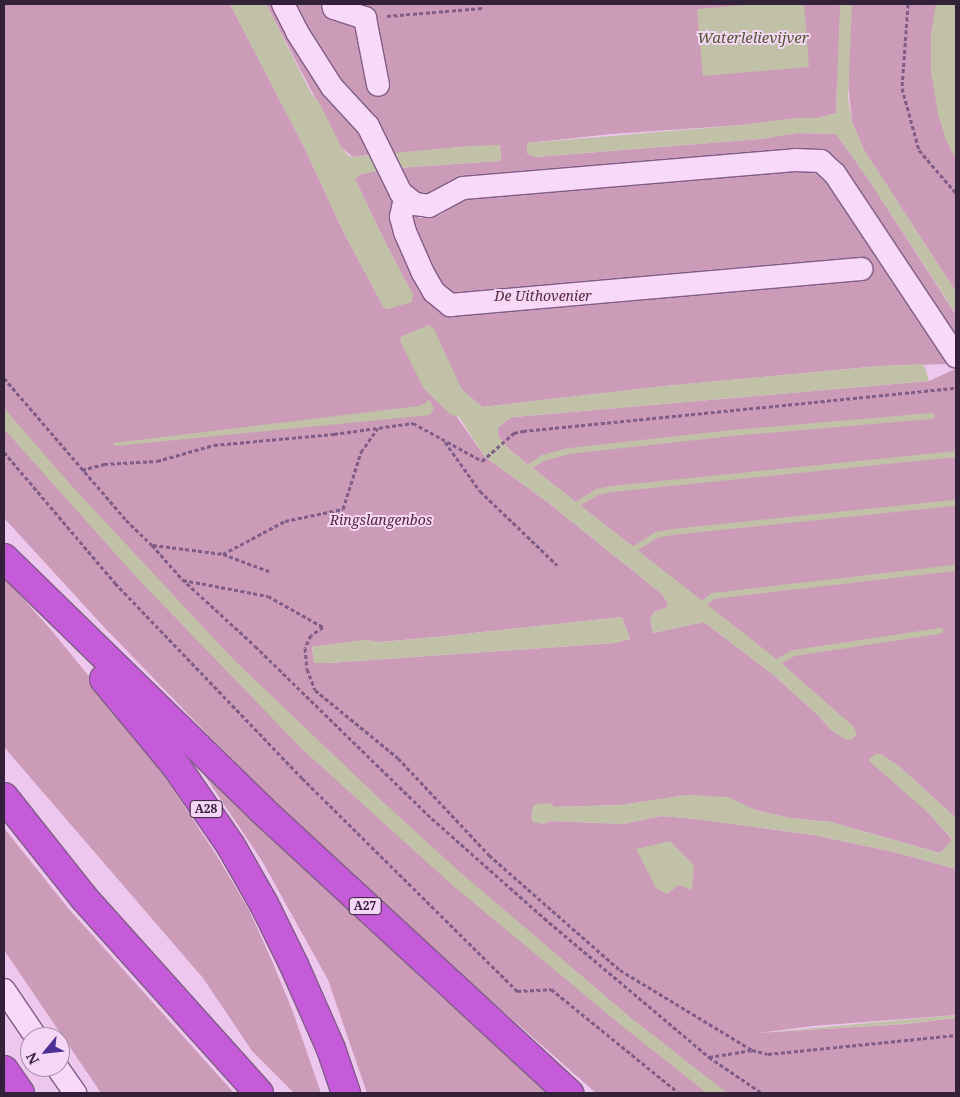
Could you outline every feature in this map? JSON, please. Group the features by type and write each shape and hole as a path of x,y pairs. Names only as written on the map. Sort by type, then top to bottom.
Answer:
{"highway":[{"name":"A27","path":"4,558 262,810 569,1093"},
{"name":"A28","path":"4,565 147,729 182,774 231,846 264,904 294,965 330,1049 346,1093"},
{"path":"4,798 84,898 259,1093"},
{"path":"4,1070 20,1093"}],"lane":[{"path":"283,4 297,32 332,87 368,126 380,147 392,175 406,198 414,204 429,206 462,188 795,160 821,161 835,174 956,356"},
{"path":"333,4 334,8 365,18 378,85"},
{"path":"406,198 401,217 408,240 434,292 450,305 861,269"},
{"path":"4,990 29,1027"},
{"path":"64,1077 75,1093"}],"path":[{"path":"908,4 902,88 919,150 956,193"},
{"path":"365,18 483,8"},
{"path":"4,378 126,520 152,545 182,580 256,646 427,814 544,918 709,1057 762,1093"},
{"path":"82,470 104,464 157,461 214,445 334,434 413,423 482,461 514,433 523,431 956,388"},
{"path":"223,554 285,521 343,509 361,452 378,428"},
{"path":"444,440 480,491 557,565"},
{"path":"4,452 141,611 302,778 517,991 551,989 679,1093"},
{"path":"152,545 223,554 271,572"},
{"path":"182,580 268,596 323,627 311,635 305,648 307,669 315,690 398,758 490,854 620,970 752,1050 768,1054 956,1035"},
{"path":"709,1057 752,1050"}],"green space":[{"path":"4,4 230,4 305,149 343,231 384,308 388,309 413,295 355,179 361,174 377,171 391,198 407,214 421,218 440,215 465,199 809,168 827,177 947,364 880,366 665,386 482,407 462,390 429,325 401,337 485,457 546,501 662,594 668,603 666,608 654,612 650,620 653,633 704,622 770,672 818,715 830,729 782,664 511,451 498,436 498,428 514,417 929,381 955,369 956,818 900,767 881,754 875,754 952,839 949,844 940,853 831,822 790,818 755,810 728,798 687,795 621,805 555,807 549,804 542,824 551,821 623,824 661,816 696,819 814,835 894,852 956,869 956,1015 813,1026 758,1033 905,1024 956,1018 956,1093 596,1093 454,968 300,826 214,741 104,627 4,518","holes":["622,617 630,639 615,643 329,663 314,663 312,647 365,640 381,642 446,636"]},
{"path":"266,4 276,4 376,154 353,157 341,147"},
{"path":"290,4 956,4 956,292 864,150 852,122 848,82 837,82 836,113 818,118 797,118 742,125 612,134 527,143 536,157 760,139 797,133 836,134 869,180 956,315 956,345 832,162 417,199 397,168 499,161 501,159 500,146 470,146 390,154"},
{"path":"4,577 52,631 140,739 217,856 249,910 272,961 293,1012 321,1093 294,1093 252,1051 203,978 4,747"},
{"path":"197,764 437,993 552,1093 367,1093 328,980 262,861"},
{"path":"4,828 68,908 234,1093 101,1093 70,1047 70,1027 56,1027 4,950"}],"water":[{"path":"230,4 266,4 311,93 320,104 341,147 349,156 500,145 501,159 499,161 397,168 361,174 355,179 413,295 412,302 388,309 384,308 343,231 305,149"},
{"name":"Waterlelievijver","path":"758,4 804,4 809,67 703,76 697,9"},
{"path":"840,4 852,4 848,98 852,122 864,150 956,292 956,314 869,180 836,134 798,133 760,139 535,157 527,154 527,143 742,125 797,118 818,118 836,113"},
{"path":"936,4 956,4 956,159 946,140 938,114 931,72 931,34"},
{"path":"428,325 434,329 462,390 483,407 664,386 880,366 922,364 925,367 929,381 514,417 498,428 498,436 511,451 779,661 854,727 857,735 851,740 846,740 830,729 818,715 770,672 704,622 653,633 650,620 654,612 666,608 668,603 662,594 546,501 485,457 459,417 451,415 424,389 400,341 401,337"},
{"path":"429,399 434,408 430,415 115,446 113,443 418,406 426,403"},
{"path":"4,408 70,484 232,658 383,802 461,873 630,1017 727,1093 707,1093 622,1026 451,884 302,749 139,580 4,429"},
{"path":"622,617 630,639 615,643 329,663 314,663 312,647 365,640 381,642 446,636"},
{"path":"875,754 881,754 900,767 956,818 956,869 894,852 814,835 696,819 661,816 623,824 551,821 542,824 533,822 531,817 533,806 537,804 549,803 555,807 620,805 687,795 728,797 755,810 790,818 831,822 940,853 952,838 925,810 868,760"},
{"path":"670,841 694,865 692,890 679,885 667,894 656,888 636,849"},
{"path":"956,1015 956,1018 905,1024 758,1033"}],"waterway":[{"path":"531,466 543,458 569,451 732,433 931,416"},
{"path":"579,503 597,492 612,489 956,454"},
{"path":"636,548 656,535 673,532 956,503"},
{"path":"705,602 713,596 956,568"},
{"path":"779,661 794,653 940,631"}],"park label":[{"name":"De Uithovenier","path":"543,296"},
{"name":"Ringslangenbos","path":"381,520"}]}
